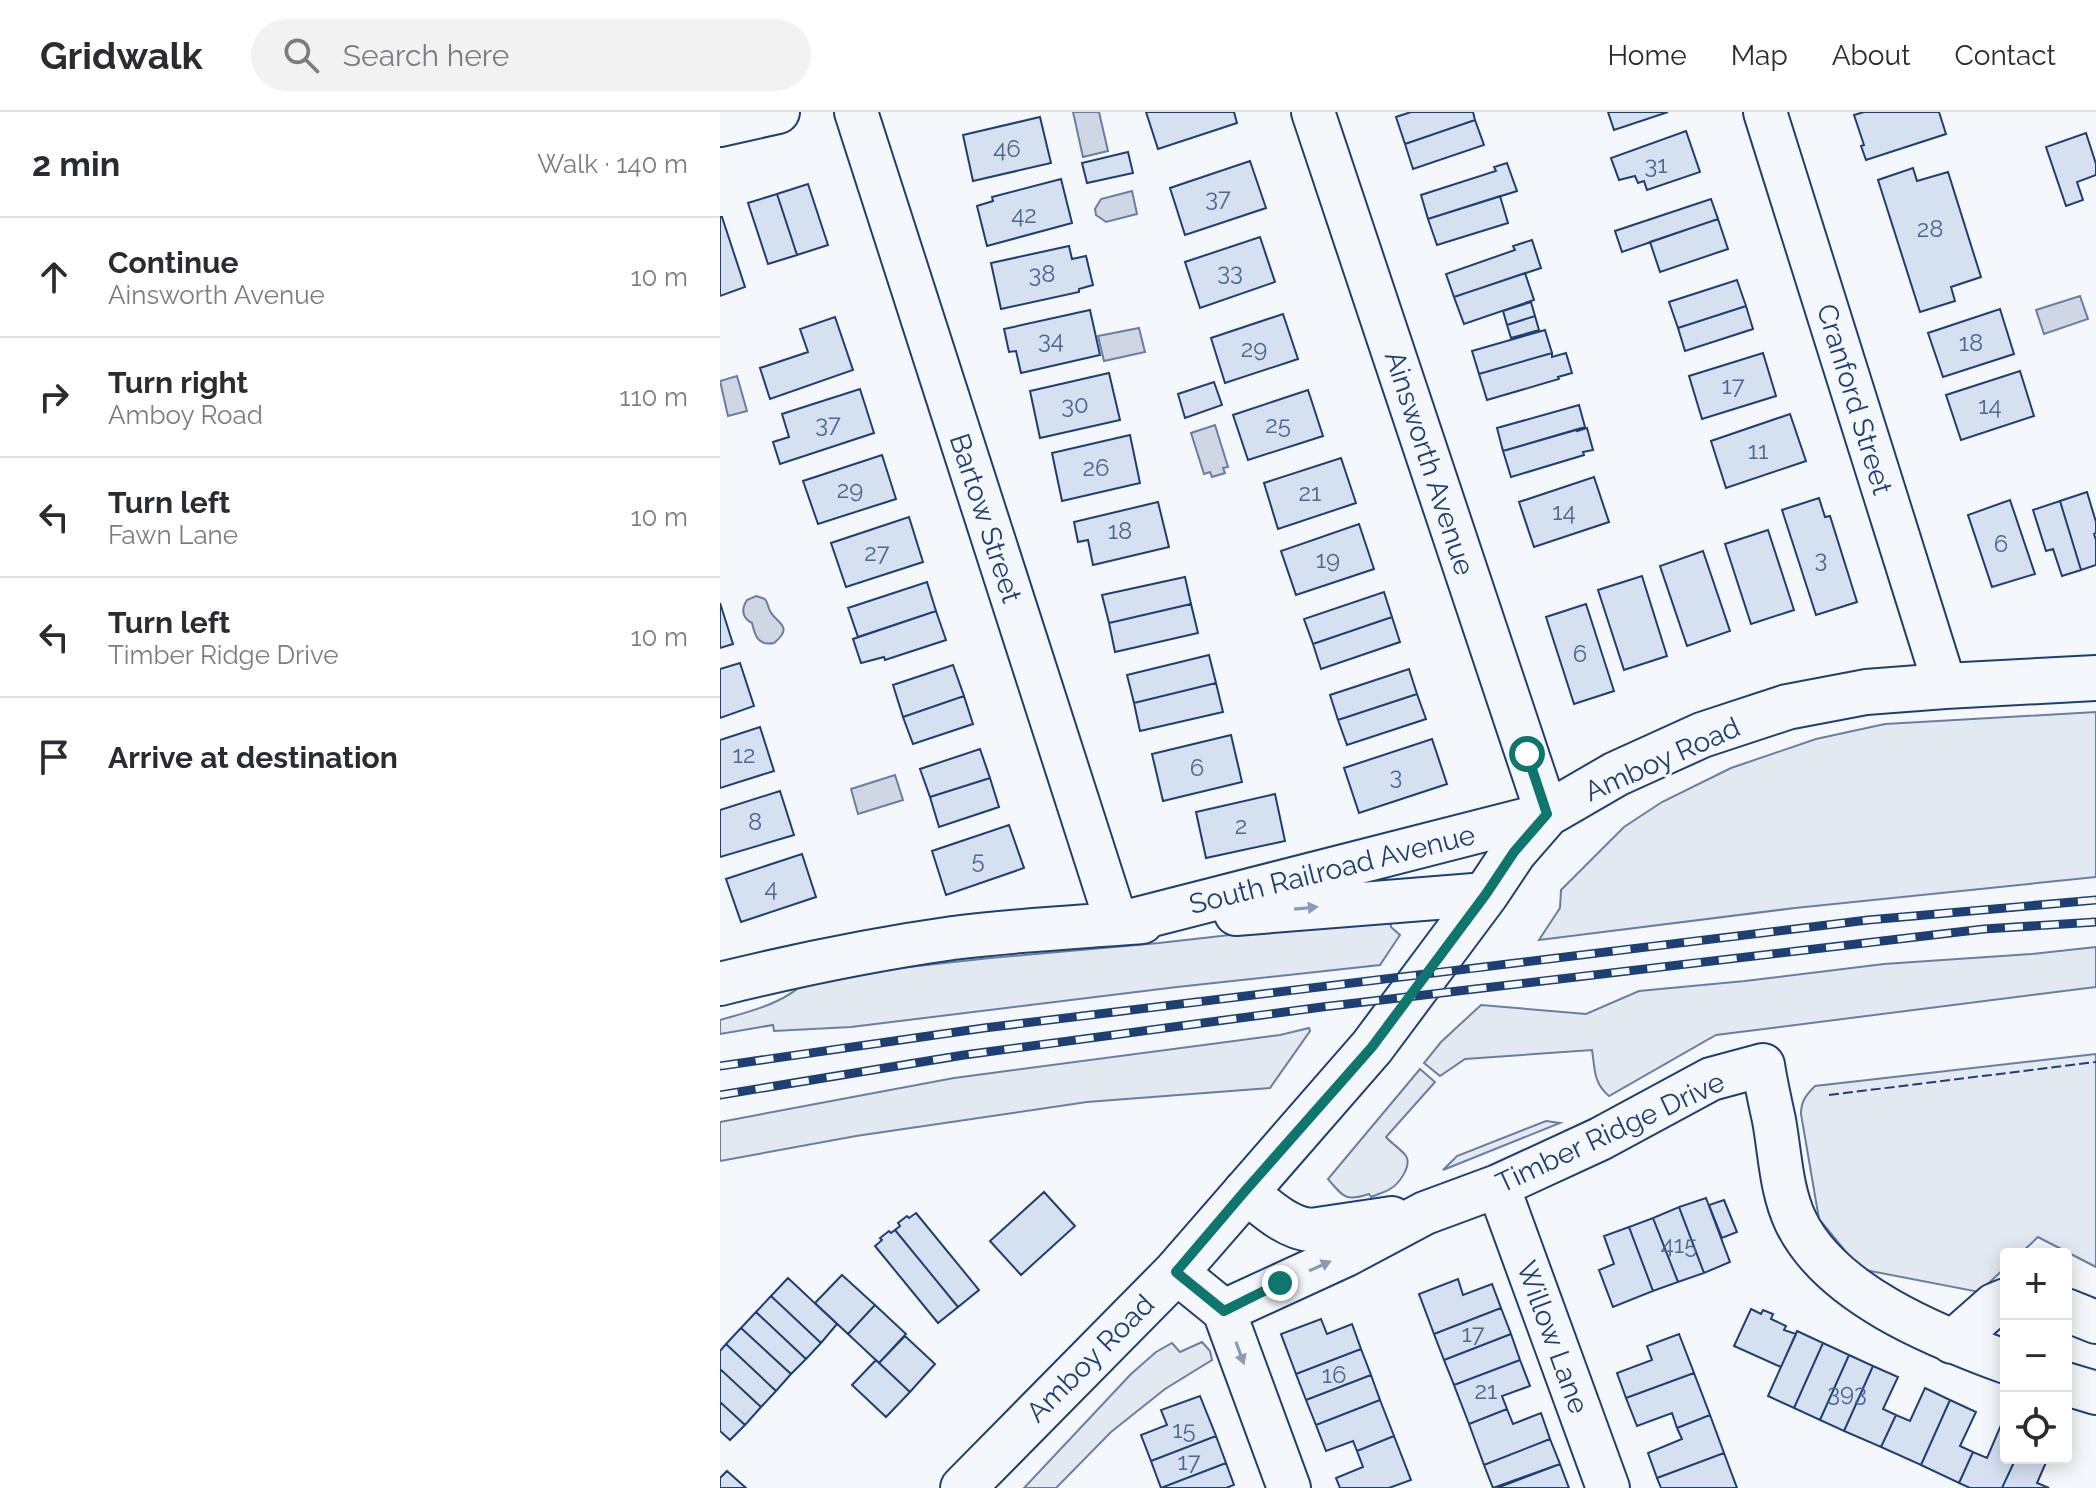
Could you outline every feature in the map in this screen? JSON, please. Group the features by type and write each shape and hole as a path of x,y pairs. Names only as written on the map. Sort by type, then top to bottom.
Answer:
{"main road":[{"name":"Amboy Road","path":"963,1488 1176,1272 1372,1047 1514,852 1547,814 1616,774 1702,735 1787,707 1866,692 2096,678"}],"street":[{"path":"720,125 778,112"},
{"name":"Bartow Street","path":"856,112 1117,924"},
{"name":"Ainsworth Avenue","path":"1313,112 1547,814"},
{"name":"Cranford Street","path":"1765,112 1945,686"},
{"name":"South Railroad Avenue","path":"1117,924 1547,814"},
{"name":"South Railroad Avenue","path":"720,984 811,962 954,938 1077,925 1486,894"},
{"name":"Timber Ridge Drive","path":"1224,1311 1346,1255 1425,1213 1498,1186 1600,1139 1711,1079 1763,1065 1786,1191 1796,1221 1815,1252 1847,1283 1879,1304 1952,1342 2000,1360"},
{"name":"Willow Lane","path":"1498,1186 1608,1488"},
{"name":"Timber Ridge Drive","path":"1245,1191 1291,1226 1302,1229 1425,1213"},
{"path":"1176,1272 1224,1311 1289,1488"},
{"path":"1952,1342 2000,1302"},
{"path":"2072,1312 2096,1322"},
{"path":"2072,1386 2096,1393"}],"shaded area":[{"path":"1073,112 1099,112 1108,151 1083,157"},
{"path":"1132,191 1137,214 1106,222 1096,215 1095,209 1101,199"},
{"path":"2080,296 2088,319 2044,334 2036,310"},
{"path":"1139,328 1145,352 1104,361 1098,336"},
{"path":"737,376 747,411 728,416 720,381"},
{"path":"1215,425 1228,467 1223,468 1225,473 1212,477 1210,472 1204,474 1191,433"},
{"path":"756,596 765,599 784,629 774,643 764,643 758,639 752,623 744,616 747,600"},
{"path":"2096,712 2096,877 1795,908 1539,940 1560,908 1561,890 1624,827 1662,802 1731,768 1816,739 1885,724"},
{"path":"895,775 903,800 858,814 851,789"},
{"path":"1390,917 1391,927 1400,935 1380,965 851,1027 774,1031 773,1025 720,1034 720,1020 779,1000 809,978"},
{"path":"2096,947 2096,987 1716,1035 1609,1096 1597,1080 1592,1050 1465,1059 1440,1076 1424,1063 1441,1042 1481,1005 1586,1014 1639,991 1884,964"},
{"path":"1309,1028 1310,1031 1270,1088 1087,1102 856,1136 720,1161 720,1122 954,1078 1280,1035"},
{"path":"2096,1054 2096,1267 2072,1255 2072,1248 2059,1248 2038,1237 2026,1248 2000,1248 2000,1273 1979,1292 1860,1269 1819,1219 1801,1114 1805,1098 1815,1086"},
{"path":"1420,1069 1435,1082 1386,1137 1406,1156 1404,1174 1390,1189 1371,1197 1369,1194 1355,1198 1346,1196 1328,1179"},
{"path":"1546,1121 1560,1123 1443,1170 1457,1156"},
{"path":"1202,1342 1210,1351 1212,1360 1165,1389 1111,1432 1056,1488 1024,1488 1131,1374 1156,1352 1172,1343 1180,1352"}],"building":[{"path":"1146,112 1234,112 1237,123 1158,149"},
{"path":"1411,112 1473,112 1475,120 1405,144 1396,117"},
{"path":"1608,112 1668,112 1614,130"},
{"path":"1864,112 1939,112 1946,134 1866,160 1854,115"},
{"path":"1040,117 1051,163 973,181 963,135"},
{"path":"1475,120 1484,145 1413,169 1405,144"},
{"path":"1686,131 1700,172 1647,190 1644,181 1638,183 1635,176 1619,180 1611,158"},
{"path":"2086,133 2096,164 2096,175 2077,182 2083,200 2066,206 2046,147"},
{"path":"1128,152 1133,173 1087,183 1082,163"},
{"path":"1250,161 1266,208 1185,235 1170,188"},
{"path":"1507,163 1517,191 1428,219 1421,195 1496,171 1494,167"},
{"path":"1913,168 1917,181 1948,172 1981,277 1951,287 1955,301 1920,312 1878,180"},
{"path":"1061,179 1072,223 987,246 977,206 993,201 992,197"},
{"path":"808,184 828,245 797,255 777,194"},
{"path":"777,194 797,255 768,264 748,203"},
{"path":"1500,196 1508,223 1437,245 1428,219"},
{"path":"1711,199 1718,219 1622,252 1615,231"},
{"path":"720,217 745,287 720,296"},
{"path":"1718,219 1728,249 1660,272 1650,242"},
{"path":"1260,237 1275,282 1200,308 1185,262"},
{"path":"1532,240 1541,268 1454,297 1446,274 1515,250 1513,246"},
{"path":"1069,246 1072,259 1086,256 1093,285 1079,289 1079,292 1001,309 991,263"},
{"path":"1525,273 1534,300 1464,324 1454,297"},
{"path":"1737,280 1746,306 1678,328 1669,302"},
{"path":"1531,302 1535,316 1507,325 1503,311"},
{"path":"1746,306 1753,329 1685,351 1678,328"},
{"path":"2000,309 2014,354 1943,377 1928,333"},
{"path":"1090,310 1100,355 1021,373 1016,351 1009,352 1004,329"},
{"path":"1283,314 1298,359 1225,383 1211,338"},
{"path":"1535,316 1539,330 1511,338 1507,325"},
{"path":"835,317 853,370 770,399 760,368 808,352 800,329"},
{"path":"1545,330 1552,353 1479,374 1472,351"},
{"path":"1552,353 1552,357 1566,353 1572,373 1487,400 1479,374"},
{"path":"1763,353 1776,396 1702,419 1689,376"},
{"path":"2020,371 2034,416 1961,440 1946,395"},
{"path":"1109,373 1120,420 1040,438 1030,391"},
{"path":"1214,382 1222,405 1185,418 1178,394"},
{"path":"860,389 874,433 780,464 773,442 789,437 782,414"},
{"path":"1308,390 1323,436 1248,460 1233,415"},
{"path":"1579,405 1585,427 1503,451 1497,428"},
{"path":"1790,414 1806,461 1726,488 1711,441"},
{"path":"1587,428 1593,450 1511,477 1503,451"},
{"path":"1130,435 1140,483 1062,501 1052,453"},
{"path":"882,455 896,499 818,524 803,481"},
{"path":"1341,458 1356,503 1278,529 1264,483"},
{"path":"1594,477 1609,522 1534,547 1519,502"},
{"path":"2087,492 2096,522 2096,565 2081,570 2060,501"},
{"path":"1819,498 1825,517 1830,516 1857,602 1816,615 1782,510"},
{"path":"2010,500 2035,574 1992,587 1968,515"},
{"path":"2060,501 2081,570 2062,576 2053,549 2046,551 2033,510"},
{"path":"1158,502 1169,547 1093,565 1088,540 1078,542 1074,522"},
{"path":"909,517 923,562 846,587 831,543"},
{"path":"1359,524 1374,569 1296,595 1281,551"},
{"path":"1768,530 1794,610 1751,624 1725,544"},
{"path":"1703,551 1730,631 1687,646 1660,566"},
{"path":"1642,576 1667,656 1624,670 1598,590"},
{"path":"1185,577 1191,604 1109,623 1102,595"},
{"path":"927,582 936,611 858,637 848,608"},
{"path":"1384,592 1392,617 1313,644 1304,619"},
{"path":"720,603 733,644 720,648"},
{"path":"1191,604 1198,633 1115,652 1109,623"},
{"path":"1586,604 1614,691 1574,704 1546,617"},
{"path":"936,611 946,640 885,660 884,657 861,663 853,639"},
{"path":"1392,617 1400,642 1321,669 1313,644"},
{"path":"1209,655 1216,683 1134,703 1127,675"},
{"path":"740,663 754,706 720,718 720,669"},
{"path":"953,665 964,696 903,717 893,685"},
{"path":"1409,669 1417,694 1338,720 1330,695"},
{"path":"1216,683 1223,712 1140,731 1134,703"},
{"path":"1417,694 1426,719 1347,745 1338,720"},
{"path":"964,696 973,724 913,744 903,717"},
{"path":"760,727 774,771 720,788 720,740"},
{"path":"1231,735 1242,782 1163,801 1152,754"},
{"path":"1432,739 1447,784 1359,813 1344,768"},
{"path":"980,749 990,778 930,797 920,769"},
{"path":"990,778 999,807 939,827 930,797"},
{"path":"780,791 794,835 720,857 720,810"},
{"path":"1275,794 1285,841 1206,858 1196,812"},
{"path":"1009,825 1024,868 946,895 932,851"},
{"path":"802,854 816,897 741,922 726,879"},
{"path":"1044,1192 1075,1226 1021,1275 990,1241"},
{"path":"1706,1198 1730,1262 1704,1273 1679,1207"},
{"path":"1724,1200 1737,1232 1722,1238 1709,1205"},
{"path":"1679,1207 1704,1273 1678,1282 1653,1218"},
{"path":"916,1213 979,1290 958,1307 895,1230 900,1226 898,1223"},
{"path":"1653,1218 1678,1282 1653,1291 1629,1227"},
{"path":"1629,1227 1653,1291 1613,1307 1599,1270 1614,1264 1604,1236"},
{"path":"895,1230 958,1307 938,1323 875,1246 882,1240 880,1238"},
{"path":"842,1275 875,1305 848,1334 815,1303"},
{"path":"788,1278 837,1324 821,1343 771,1296"},
{"path":"1458,1279 1463,1295 1492,1284 1501,1308 1434,1334 1419,1294"},
{"path":"771,1296 821,1343 806,1359 756,1312"},
{"path":"875,1305 906,1334 879,1363 848,1334"},
{"path":"1501,1308 1511,1334 1444,1360 1434,1334"},
{"path":"1751,1309 1761,1314 1763,1310 1773,1314 1771,1319 1786,1326 1784,1330 1796,1334 1781,1367 1734,1346"},
{"path":"756,1312 806,1359 791,1374 741,1328"},
{"path":"1321,1319 1327,1334 1352,1324 1361,1349 1296,1374 1281,1334"},
{"path":"741,1328 791,1374 776,1391 726,1344"},
{"path":"1797,1331 1823,1343 1794,1408 1768,1396"},
{"path":"1511,1334 1520,1360 1454,1385 1444,1360"},
{"path":"1679,1334 1694,1373 1626,1398 1617,1373 1652,1360 1647,1346"},
{"path":"905,1336 935,1364 910,1392 879,1363"},
{"path":"1823,1343 1849,1355 1820,1420 1794,1408"},
{"path":"726,1344 776,1391 761,1407 720,1369 720,1351"},
{"path":"1361,1349 1371,1375 1306,1400 1296,1374"},
{"path":"1849,1355 1873,1366 1844,1431 1820,1420"},
{"path":"876,1360 910,1392 886,1417 852,1385"},
{"path":"1520,1360 1530,1386 1502,1396 1507,1409 1469,1424 1454,1385"},
{"path":"1873,1366 1898,1377 1883,1409 1896,1415 1881,1447 1844,1431"},
{"path":"720,1369 761,1407 745,1425 720,1402"},
{"path":"1694,1373 1710,1415 1677,1428 1672,1413 1637,1426 1626,1398"},
{"path":"1371,1375 1380,1400 1316,1425 1306,1400"},
{"path":"1925,1388 1950,1400 1921,1465 1881,1447 1896,1415 1910,1421"},
{"path":"1200,1396 1216,1436 1151,1461 1141,1435 1167,1425 1161,1410"},
{"path":"1380,1400 1394,1436 1357,1451 1353,1441 1326,1451 1316,1425"},
{"path":"1950,1400 1976,1412 1960,1446 1973,1452 1959,1483 1921,1465"},
{"path":"720,1402 745,1425 730,1440 720,1431"},
{"path":"1507,1409 1513,1424 1541,1413 1550,1439 1484,1465 1469,1424"},
{"path":"1710,1415 1724,1453 1657,1478 1648,1453 1682,1439 1677,1428"},
{"path":"2000,1427 2000,1464 2013,1464 2002,1488 1970,1488 1959,1483 1973,1452 1987,1458"},
{"path":"1216,1436 1226,1463 1161,1488 1151,1461"},
{"path":"1394,1436 1411,1480 1389,1488 1340,1488 1336,1478 1363,1467 1357,1451"},
{"path":"1550,1439 1560,1464 1493,1488 1484,1465"},
{"path":"1724,1453 1737,1488 1661,1488 1657,1478"},
{"path":"1226,1463 1234,1485 1226,1488 1161,1488"},
{"path":"1560,1464 1569,1488 1497,1488"},
{"path":"2013,1464 2045,1464 2037,1483 2049,1488 2002,1488"},
{"path":"727,1471 746,1488 720,1488 720,1478"}],"railway":[{"path":"720,1066 984,1028 1868,920 2096,900"},
{"path":"720,1095 964,1055 1322,1007 1984,929 2096,922"}],"fence":[{"path":"1829,1095 2096,1062"}],"route":[{"path":"1280,1283 1224,1311 1176,1272 1372,1047 1514,852 1547,814 1527,754"}]}
